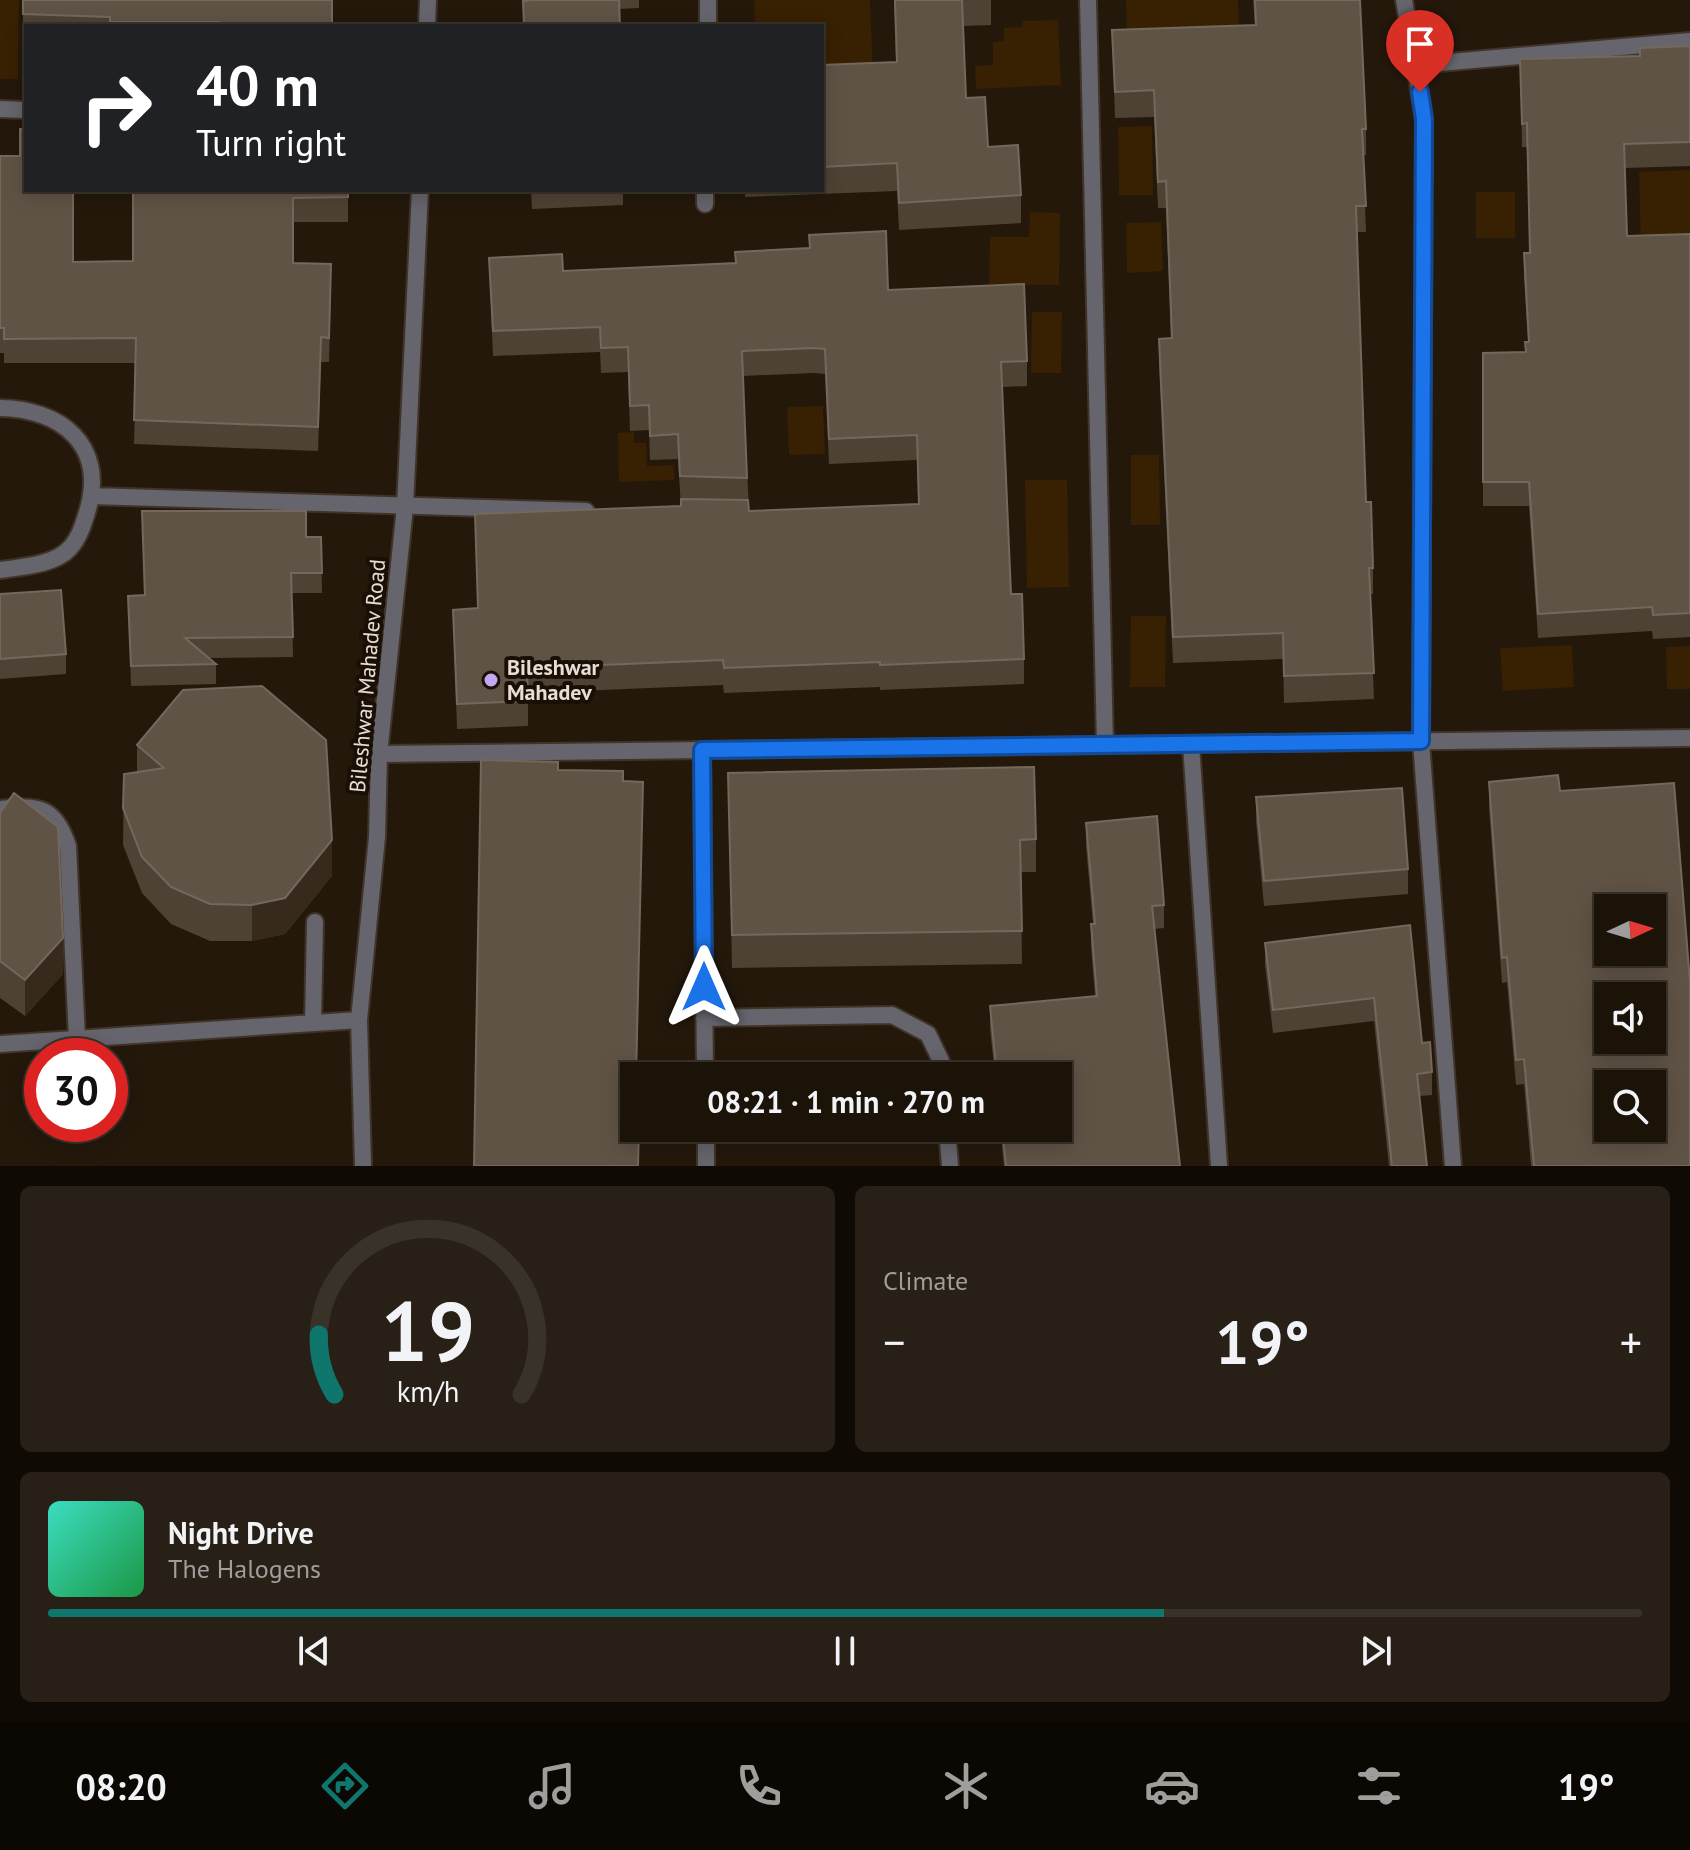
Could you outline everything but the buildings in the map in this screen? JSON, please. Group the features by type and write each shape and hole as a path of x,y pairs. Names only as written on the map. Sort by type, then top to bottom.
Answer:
{"street":[{"path":"427,24 428,0"},
{"path":"708,0 708,24"},
{"path":"1088,0 1105,745"},
{"path":"1404,0 1424,119 1421,741 1453,1166"},
{"path":"1416,65 1690,41"},
{"path":"0,109 24,110"},
{"name":"Bileshwar Mahadev Road","path":"363,1166 359,1020 377,837 379,754 405,507 420,192"},
{"path":"0,408 22,408 51,417 80,440 92,466 91,496 82,528 69,550 31,566 0,570"},
{"path":"91,496 609,512"},
{"path":"379,754 1690,738"},
{"path":"1191,744 1219,1166"},
{"path":"702,750 705,1062"},
{"path":"0,809 31,806 50,813 61,825 68,846 77,1038"},
{"path":"313,1023 315,922"},
{"path":"704,1018 892,1015 928,1034 941,1062"},
{"path":"92,1038 359,1020"},
{"path":"0,1044 24,1042"},
{"path":"706,1142 706,1166"},
{"path":"948,1142 950,1166"}],"shaded area":[{"path":"0,0 19,0 18,79 0,79"},
{"path":"754,0 870,0 873,77 824,79 824,24 755,24"},
{"path":"1126,0 1238,0 1239,39 1127,43"},
{"path":"1058,20 1061,85 976,89 975,66 993,65 993,42 1004,41 1004,28 1022,27 1023,21"},
{"path":"1152,126 1153,195 1119,195 1118,127"},
{"path":"1690,170 1690,242 1641,244 1639,172"},
{"path":"1476,192 1515,192 1515,238 1476,238"},
{"path":"1030,212 1060,213 1059,285 989,284 990,237 1029,237"},
{"path":"1161,222 1163,271 1127,273 1126,223"},
{"path":"1032,312 1062,312 1061,373 1031,373"},
{"path":"823,406 825,454 789,455 787,407"},
{"path":"634,432 634,443 646,443 647,466 674,465 674,480 619,482 618,433"},
{"path":"1131,455 1159,455 1160,525 1131,525"},
{"path":"1025,480 1067,480 1069,587 1027,588"},
{"path":"1131,616 1166,616 1165,687 1130,687"},
{"path":"1572,645 1574,687 1503,691 1500,648"},
{"path":"1690,646 1690,689 1667,689 1666,647"}],"place":[{"name":"Bileshwar Mahadev","path":"491,680"}],"route":[{"path":"704,987 702,750 1421,741 1424,119 1420,92"}]}
